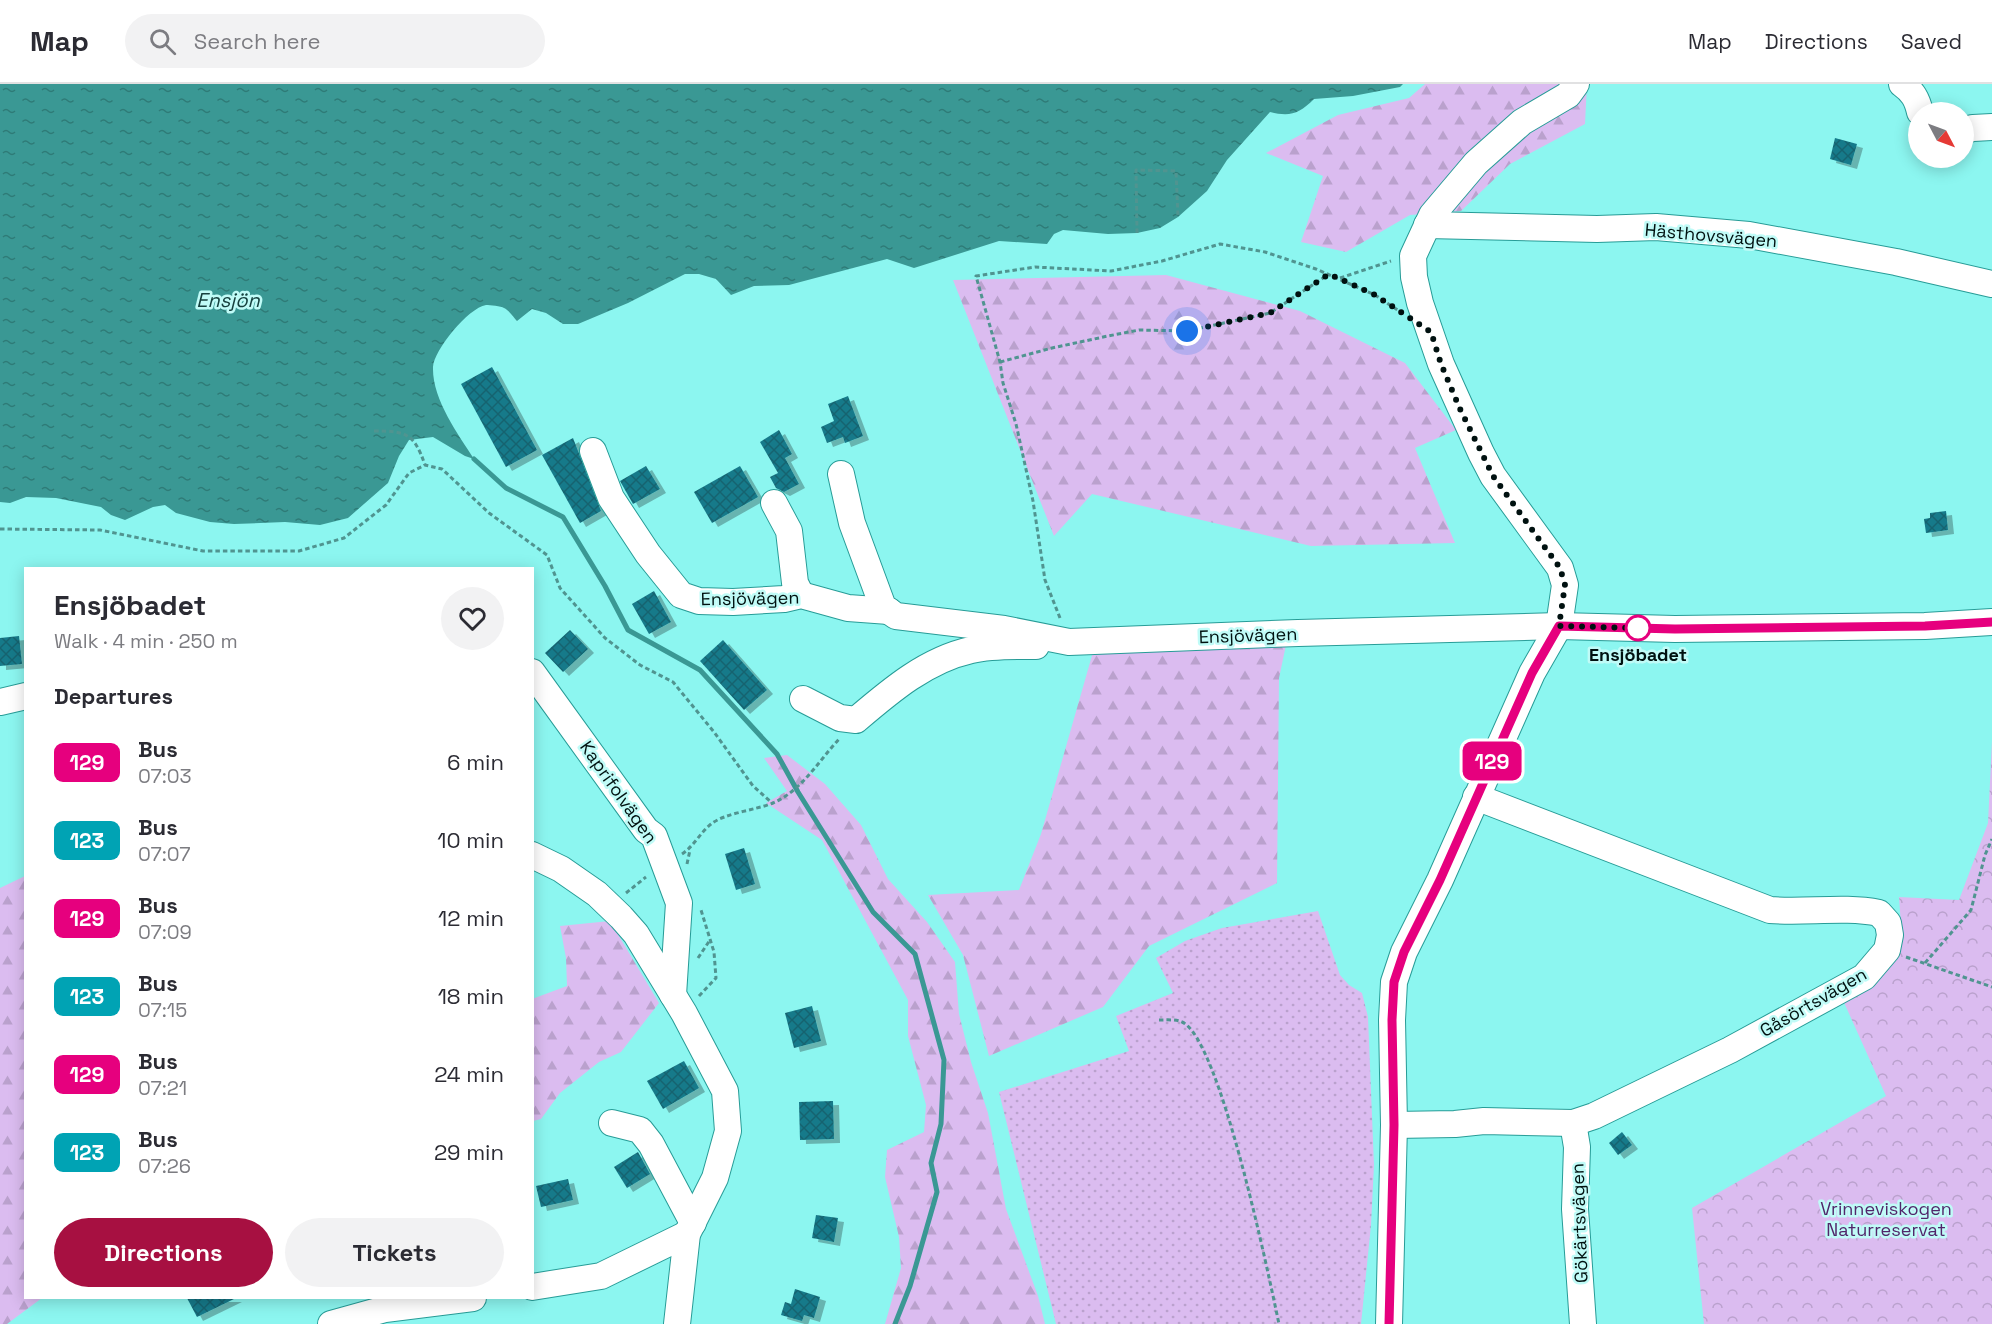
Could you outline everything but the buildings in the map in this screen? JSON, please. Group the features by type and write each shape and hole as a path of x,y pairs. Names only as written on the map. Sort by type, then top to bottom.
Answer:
{"street":[{"path":"1389,1324 1394,1125 1392,1020 1394,982 1404,952 1440,880 1532,673 1559,626 1565,585 1560,568 1493,476 1441,364 1414,278 1413,256 1423,232 1442,201 1476,163 1522,122 1568,95 1576,84"},
{"path":"1902,84 1912,91 1918,102"},
{"path":"1974,128 1992,127"},
{"name":"Hästhovsvägen","path":"1423,232 1656,227 1749,235 1896,261 1992,284"},
{"name":"Ensjövägen","path":"593,451 611,498 648,554 681,595 699,602 784,599 801,595 848,608 889,611 896,616 1004,629 1069,642 1559,626 1675,629 1925,626 1992,622"},
{"path":"842,474 852,523 883,607 889,611"},
{"path":"774,503 789,531 795,582 801,595"},
{"path":"803,699 840,718 856,720 905,680 948,657 972,650 1069,642"},
{"name":"Kaprifolvägen","path":"534,675 646,831 654,836 679,903 673,995"},
{"path":"0,702 24,696"},
{"path":"1476,797 1770,910 1879,913 1888,923 1890,935 1887,950"},
{"path":"534,856 561,869 597,894 636,934 673,995 725,1090 728,1131 715,1178 690,1229 677,1324"},
{"name":"Gåsörtsvägen","path":"1394,1125 1484,1121 1573,1123 1594,1116 1730,1050 1864,977 1887,950"},
{"name":"Gökärtsvägen","path":"1573,1123 1577,1147 1575,1209 1583,1324"},
{"path":"612,1124 640,1130 651,1144 690,1229"},
{"path":"534,1287 601,1276 690,1229"},
{"path":"331,1324 385,1309 465,1299"}],"path":[{"path":"1137,233 1136,170 1176,171 1178,217"},
{"path":"1338,279 1388,263 1423,232"},
{"path":"1069,642 1045,580 1033,501 1016,423 1003,383 1000,362 976,276 1035,267 1111,271 1162,261 1220,244 1265,252 1329,274 1375,295 1403,313"},
{"path":"1000,362 1052,348 1138,330 1187,331 1270,313 1329,274"},
{"path":"374,431 400,431 418,444 425,465"},
{"path":"0,529 100,530 203,551 298,550 344,538 386,505 409,473 425,465 442,469 489,513 547,555 560,588 605,638 640,665 673,682 714,732 753,786 772,803"},
{"path":"610,906 648,875 691,849 712,824 772,803 795,790 856,720"},
{"path":"1925,963 1971,910 1985,855 1992,839"},
{"path":"1887,950 1992,987"},
{"path":"1159,1020 1182,1022 1195,1034 1217,1083 1241,1161 1279,1324"}],"green space":[{"path":"1425,84 1587,84 1585,124 1510,164 1461,211 1410,215 1346,252 1301,242 1323,176 1266,153 1338,115 1409,98"},
{"path":"1166,275 1300,311 1405,363 1456,430 1415,448 1455,543 1311,546 1092,494 1054,536 953,280"},
{"path":"1286,645 1279,678 1277,883 1149,946 1103,1007 989,1056 963,955 928,895 1019,890 1041,834 1093,652"},
{"name":"Vrinneviskogen Naturreservat","path":"1992,741 1992,1324 1704,1324 1692,1208 1886,1096 1842,998 1893,956 1901,925 1899,897 1959,900 1988,823"},
{"path":"787,755 825,784 861,825 888,879 927,922 955,962 959,1014 971,1062 988,1113 1006,1209 1038,1296 1045,1324 885,1324 901,1268 899,1237 885,1177 887,1150 924,1132 926,1105 908,1036 908,1000 822,840 766,803 787,791 764,758"},
{"path":"24,876 24,1299 41,1299 7,1324 0,1324 0,888"},
{"path":"1318,911 1340,975 1349,985 1362,993 1368,1017 1374,1165 1371,1225 1361,1324 1056,1324 999,1092 1129,1051 1116,1016 1173,993 1156,958 1185,941 1222,928"},
{"path":"610,921 659,1003 621,1052 599,1062 560,1093 541,1119 534,1121 534,998 567,986 566,958 560,926"}],"water":[{"name":"Ensjön","path":"0,84 1403,84 1400,87 1353,96 1314,99 1294,113 1270,112 1227,160 1207,191 1178,217 1160,228 1137,233 1108,234 1063,230 1054,234 1047,244 999,241 914,268 887,259 789,285 754,286 731,295 716,279 699,274 685,274 628,303 578,324 563,324 546,313 532,309 517,321 503,307 486,305 470,314 453,331 439,351 433,367 441,404 474,459 433,437 409,440 399,456 388,483 348,518 320,525 285,522 234,524 210,522 176,513 165,505 153,507 125,520 111,515 101,507 56,498 26,497 10,503 0,502"}],"waterway":[{"path":"474,459 506,488 563,517 605,586 628,630 700,670 777,754 873,912 915,954 944,1060 941,1124 931,1163 937,1192 910,1286 895,1324"}],"bus line":[{"name":"129","path":"1389,1324 1394,1125 1392,1069 1394,982 1404,952 1440,880 1532,673 1559,626 1675,629 1925,626 1992,622"}],"place":[{"name":"Ensjöbadet","path":"1638,628"}],"route":[{"path":"1187,331 1270,313 1329,274 1375,295 1431,332 1441,364 1460,409 1493,476 1560,568 1565,585 1559,626 1638,628"}]}
